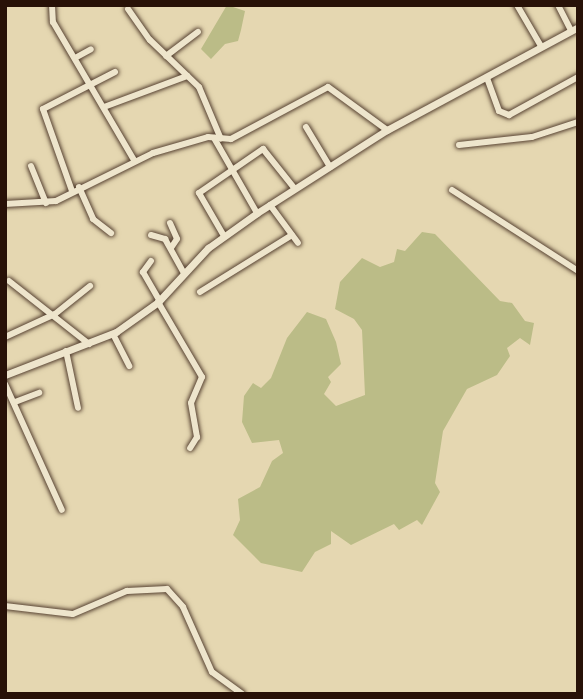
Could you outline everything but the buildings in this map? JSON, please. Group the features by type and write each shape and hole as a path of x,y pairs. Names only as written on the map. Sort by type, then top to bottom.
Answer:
{"street":[{"path":"52,5 50,16 134,160"},
{"path":"517,5 541,46"},
{"path":"5,375 113,334 158,301 224,236 257,213 387,130 574,29 558,5"},
{"path":"128,9 166,57 203,93 230,172 257,213"},
{"path":"166,57 198,32"},
{"path":"75,58 91,49"},
{"path":"111,233 93,219 76,189 43,109 89,82 115,72"},
{"path":"104,107 187,76"},
{"path":"487,78 499,111 509,115 578,77"},
{"path":"5,204 46,203 134,160 238,136 328,88 387,130"},
{"path":"459,145 532,137 578,122"},
{"path":"306,127 330,166"},
{"path":"224,236 200,193 265,149 295,190"},
{"path":"31,166 46,203"},
{"path":"452,190 578,271"},
{"path":"270,205 298,243"},
{"path":"170,223 177,239 171,248"},
{"path":"150,235 162,236 184,273"},
{"path":"200,292 292,235"},
{"path":"152,261 143,272 202,377 191,403 190,413 197,436 190,448"},
{"path":"9,281 55,314 89,344"},
{"path":"5,337 55,314 90,286"},
{"path":"113,334 130,366"},
{"path":"66,351 78,408"},
{"path":"5,384 62,510"},
{"path":"15,402 39,393"},
{"path":"5,606 73,614 127,591 167,589 183,607 216,678 242,694"}],"green space":[{"path":"227,5 245,11 238,41 225,44 211,59 201,49"},
{"path":"422,232 435,234 500,301 512,303 525,321 534,323 530,345 520,338 507,348 510,356 497,375 467,389 443,431 435,483 440,492 422,525 417,520 399,530 394,524 351,545 331,531 331,544 315,552 302,572 261,563 233,535 240,520 238,499 260,487 272,461 283,453 279,440 252,443 242,422 244,396 253,383 261,388 271,378 287,338 307,312 326,319 336,342 341,364 328,377 331,382 324,394 336,406 365,395 362,330 354,319 335,309 340,282 362,258 380,267 394,262 397,249 405,251"}]}
